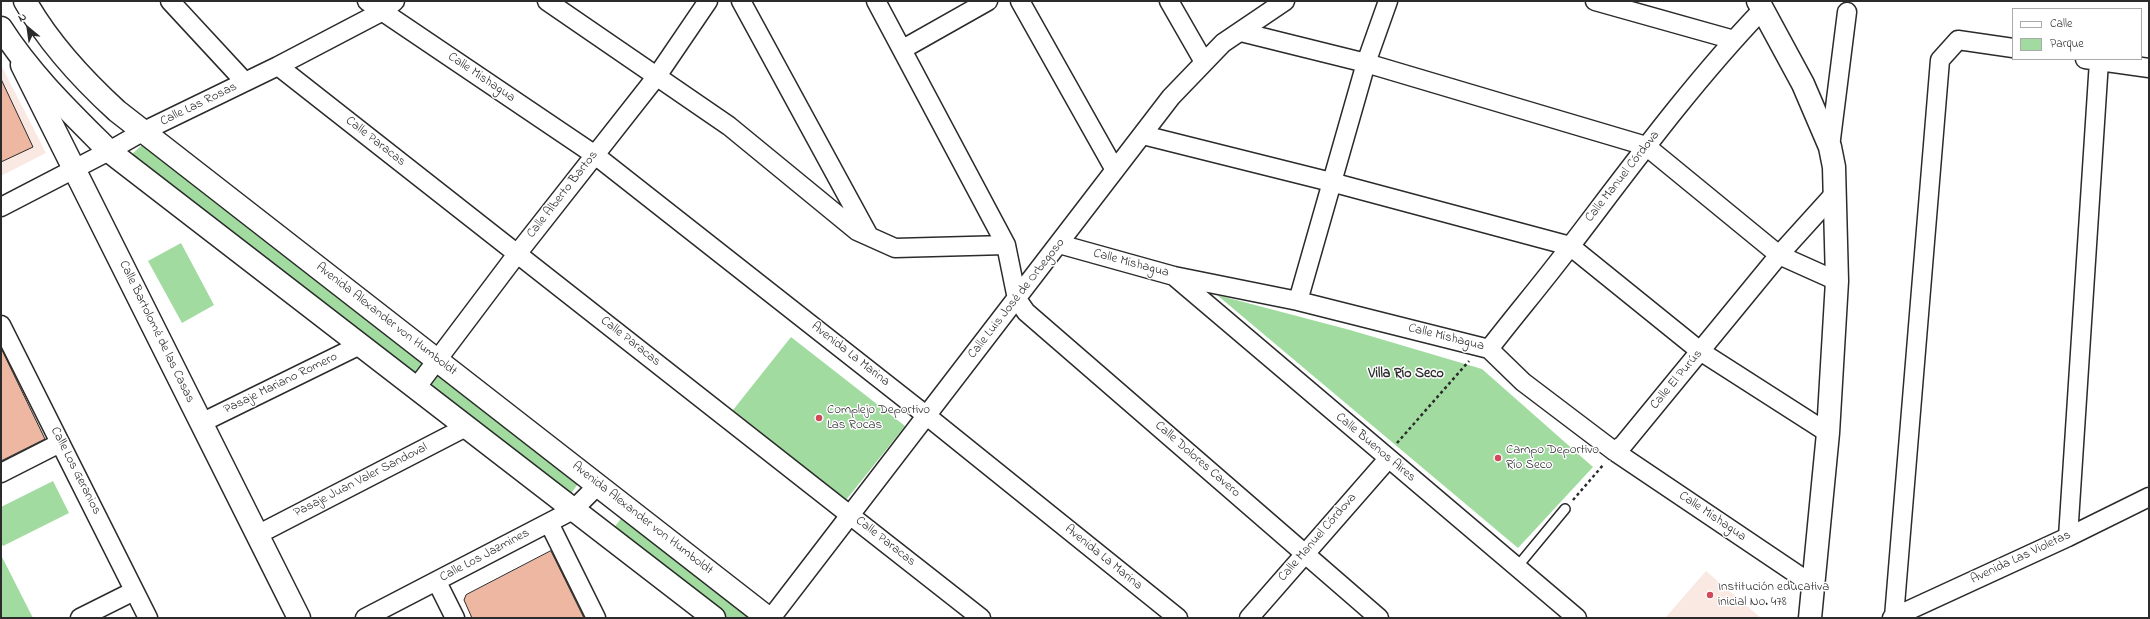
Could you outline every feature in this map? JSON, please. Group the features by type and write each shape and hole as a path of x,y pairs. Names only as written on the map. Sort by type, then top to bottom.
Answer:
{"main road":[{"name":"Avenida Alexander von Humboldt","path":"25,1 51,40 98,93 144,131 437,360 770,618"},
{"path":"1760,5 1803,84 1830,147 1836,192 1837,281 1828,433 1810,618"},
{"path":"7,37 46,88 109,151 714,618"},
{"name":"Calle Bartolomé de las Casas","path":"7,37 75,169 299,618"}],"street":[{"path":"170,1 245,82"},
{"name":"Calle Mishagua","path":"367,1 389,6 595,155"},
{"path":"547,1 729,126 857,231 895,248 1006,245"},
{"name":"Calle Alberto Bartos","path":"416,388 517,254 657,76 708,1"},
{"path":"741,1 869,236"},
{"path":"876,1 903,49 1006,245 1017,299"},
{"path":"903,49 988,1"},
{"path":"1020,1 1115,170"},
{"path":"1169,1 1204,62"},
{"name":"Calle Luis José de Orbegoso","path":"770,618 1060,244 1171,97 1223,43 1284,1"},
{"path":"1298,301 1366,63 1388,1"},
{"path":"1595,1 1734,40"},
{"name":"Calle Manuel Córdova","path":"1489,348 1570,246 1646,146 1734,40 1760,5"},
{"name":"Calle Las Rosas","path":"1,207 109,151 144,131 278,66 389,6"},
{"path":"1830,147 1847,12"},
{"path":"1241,32 1366,63 1646,146 1779,255 1837,281"},
{"path":"1893,617 1940,60 1958,40 2012,48"},
{"path":"2068,537 2092,60 2149,68"},
{"name":"Calle Paracas","path":"278,66 982,618"},
{"path":"1143,135 1331,182 1570,246 1700,351 1828,433"},
{"name":"Avenida La Marina","path":"595,155 927,416 1178,618"},
{"name":"Calle El Purús","path":"1614,451 1622,445 1779,255 1836,192"},
{"name":"Calle Mishagua","path":"1060,244 1174,276 1298,301 1489,348 1524,382 1614,451 1813,585"},
{"name":"Calle Buenos Aires","path":"1174,276 1577,618"},
{"name":"Calle Dolores Cavero","path":"1017,299 1026,312 1379,618"},
{"name":"Calle Los Geranios","path":"2,332 148,618"},
{"name":"Pasaje Mariano Romero","path":"201,423 360,345"},
{"name":"Pasaje Juan Valer Sandoval","path":"257,534 466,427"},
{"path":"1,473 60,443"},
{"name":"Calle Manuel Córdova","path":"1249,618 1388,459"},
{"name":"Calle Los Jazmines","path":"365,618 574,510 598,485"},
{"name":"Avenida Las Violetas","path":"1893,617 2068,537 2149,497"},
{"path":"549,523 596,618"},
{"path":"437,582 455,618"},
{"path":"80,618 134,591"}],"lane":[{"path":"1517,567 1565,510"}],"path":[{"path":"1388,459 1396,444 1465,364 1489,348"},
{"path":"1565,510 1614,451"}],"shaded area":[{"path":"1,65 46,153 1,176"},
{"name":"Institución educativa inicial No. 478","path":"1706,571 1761,618 1665,618"}],"green space":[{"path":"144,143 580,481 570,495 131,155"},
{"path":"181,243 214,305 182,323 148,261"},
{"path":"1217,295 1350,330 1482,369 1593,467 1518,548"},
{"name":"Complejo Deportivo Las Rocas","path":"791,337 905,426 846,500 733,410"},
{"path":"53,481 69,513 3,546 1,543 1,507"},
{"path":"623,516 754,618 727,618 613,529"},
{"path":"1,555 33,618 1,618"}],"building":[{"path":"1,79 33,147 1,162"},
{"path":"1,348 45,439 1,461"},
{"path":"551,551 584,618 472,618 464,600 466,595"}],"place":[{"name":"Complejo Deportivo Las Rocas","path":"819,418"},
{"name":"Campo Deportivo Río Seco","path":"1498,458"},
{"name":"Institución educativa inicial No. 478","path":"1710,595"}],"district":[{"name":"Villa Río Seco","path":"1406,375"}]}
